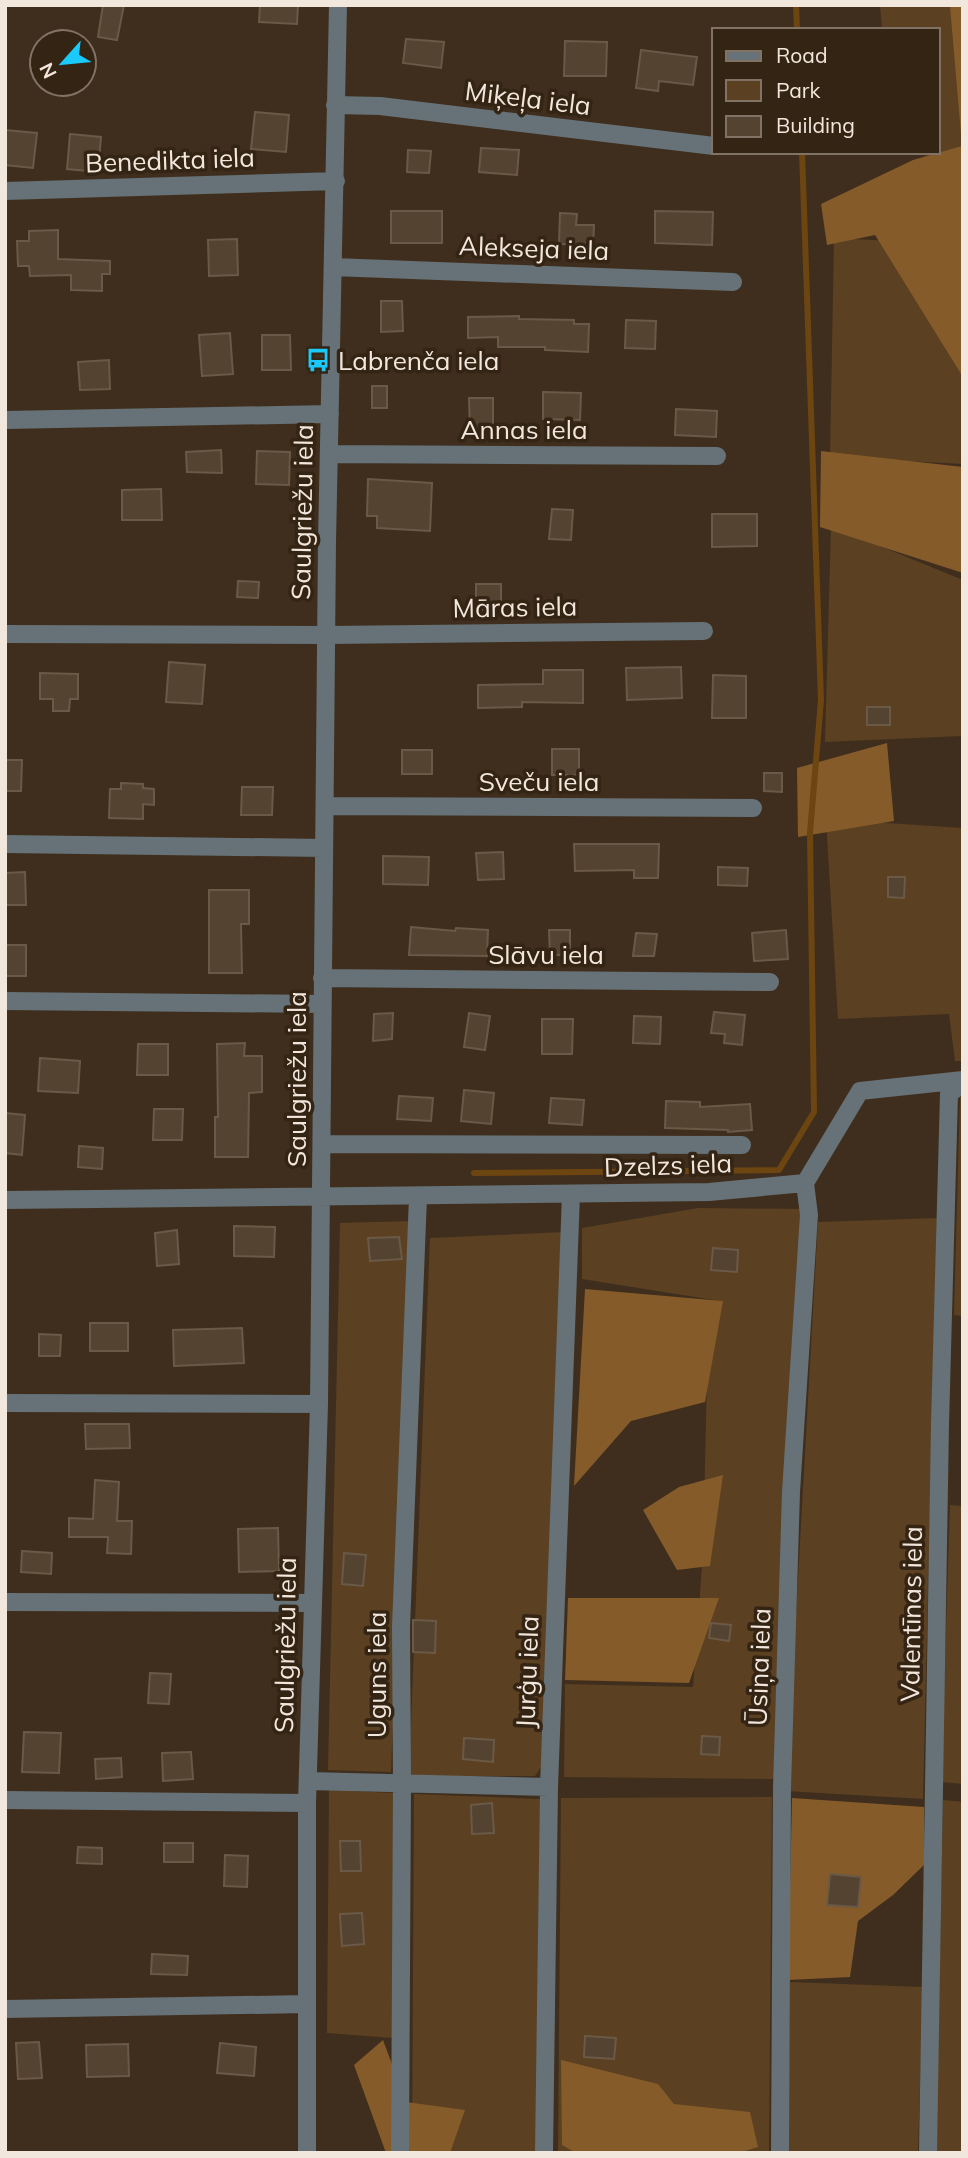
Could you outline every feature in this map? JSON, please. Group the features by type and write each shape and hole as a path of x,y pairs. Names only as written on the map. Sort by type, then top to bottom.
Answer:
{"street":[{"name":"Saulgriežu iela","path":"307,2153 307,1803 319,1404 322,978 338,5"},
{"name":"Miķeļa iela","path":"335,105 380,106 712,146"},
{"name":"Benedikta iela","path":"5,191 336,181"},
{"name":"Alekseja iela","path":"333,267 733,282"},
{"path":"5,420 330,414"},
{"name":"Annas iela","path":"330,454 717,456"},
{"name":"Māras iela","path":"5,634 327,635 704,631"},
{"name":"Sveču iela","path":"325,806 753,808"},
{"path":"5,844 324,848"},
{"name":"Slāvu iela","path":"322,978 770,982"},
{"path":"5,1000 322,1004"},
{"path":"805,1183 860,1091 963,1082"},
{"name":"Valentīnas iela","path":"929,2153 940,1424 949,1094 963,1082"},
{"path":"322,1144 741,1144"},
{"name":"Dzelzs iela","path":"5,1200 709,1192 805,1183"},
{"name":"Ūsiņa iela","path":"780,2153 782,1787 791,1492 809,1215 805,1183"},
{"name":"Jurģu iela","path":"544,2153 549,1787 571,1194"},
{"name":"Uguns iela","path":"400,2153 401,1628 418,1197"},
{"path":"5,1403 319,1404"},
{"path":"5,1602 312,1603"},
{"path":"308,1781 549,1787"},
{"path":"5,1800 307,1803"},
{"path":"5,2009 307,2004"}],"green space":[{"path":"880,5 963,5 963,157 892,154 940,154 940,28 882,28"},
{"path":"834,238 891,241 963,313 963,464 830,457"},
{"path":"831,526 963,580 962,736 825,742"},
{"path":"826,819 963,828 963,1061 955,1061 949,1014 838,1019"},
{"path":"960,1097 963,1097 963,1316 954,1315"},
{"path":"698,1208 802,1209 774,1779 564,1777 565,1684 693,1687 703,1553 707,1375 720,1301 582,1279 582,1228"},
{"path":"937,1218 923,1799 786,1791 818,1222"},
{"path":"411,1221 391,1772 328,1770 340,1223"},
{"path":"564,1232 541,1767 535,1776 409,1776 430,1238"},
{"path":"950,1505 963,1506 963,1784 941,1782"},
{"path":"329,1790 394,1793 392,2038 327,2033"},
{"path":"414,1794 540,1799 536,2153 412,2153"},
{"path":"772,1797 769,2153 558,2153 561,1798"},
{"path":"943,1800 963,1802 963,2153 936,2153"},
{"path":"790,1982 923,1987 918,2153 788,2153"}],"shaded area":[{"path":"950,6 963,7 963,377 875,235 827,245 821,204 913,160 962,146"},
{"path":"821,451 963,467 963,573 820,527"},
{"path":"887,743 894,821 798,837 797,768"},
{"path":"585,1289 723,1301 705,1402 631,1421 574,1486"},
{"path":"723,1475 710,1566 677,1570 643,1510 679,1487"},
{"path":"568,1598 719,1598 689,1683 565,1680"},
{"path":"792,1798 924,1807 924,1865 893,1895 858,1921 850,1977 788,1980"},
{"path":"383,2040 406,2102 465,2110 450,2153 386,2153 354,2065"},
{"path":"561,2060 658,2084 674,2104 750,2112 758,2147 738,2153 576,2153 562,2145"}],"building":[{"path":"103,5 124,5 117,40 98,37"},
{"path":"260,5 298,5 297,24 259,22"},
{"path":"406,39 444,42 441,68 403,63"},
{"path":"565,41 607,42 606,76 564,76"},
{"path":"641,50 697,57 693,85 659,81 658,91 636,88"},
{"path":"255,112 289,115 286,152 251,149"},
{"path":"5,130 37,133 33,168 5,165"},
{"path":"70,134 101,137 98,172 67,169"},
{"path":"481,148 519,150 517,175 479,172"},
{"path":"408,150 431,151 429,173 407,172"},
{"path":"391,211 442,211 442,243 391,243"},
{"path":"655,211 713,212 712,245 655,243"},
{"path":"560,213 577,214 576,225 594,225 593,245 559,244"},
{"path":"58,230 58,259 110,261 110,274 102,274 102,291 71,290 71,275 30,276 29,266 18,266 17,241 29,241 29,231"},
{"path":"237,239 238,275 209,276 208,240"},
{"path":"381,301 402,301 403,331 381,332"},
{"path":"519,316 519,319 574,320 574,324 589,324 588,352 545,350 545,347 498,347 498,337 468,338 468,317"},
{"path":"626,320 656,321 655,349 625,348"},
{"path":"230,333 233,374 202,376 199,335"},
{"path":"262,335 290,335 291,370 262,370"},
{"path":"109,360 110,389 80,390 78,362"},
{"path":"372,386 387,386 387,408 372,408"},
{"path":"543,392 581,393 580,420 543,419"},
{"path":"469,398 493,398 493,430 470,430"},
{"path":"676,409 717,411 716,437 675,435"},
{"path":"221,450 222,473 187,472 186,452"},
{"path":"257,451 290,452 289,485 256,484"},
{"path":"368,479 432,483 430,531 377,528 377,516 367,516"},
{"path":"161,489 162,520 122,520 122,490"},
{"path":"552,509 573,510 571,540 549,539"},
{"path":"712,514 757,514 757,546 712,547"},
{"path":"238,581 259,582 258,598 237,597"},
{"path":"476,584 501,584 501,610 476,610"},
{"path":"169,662 205,665 202,704 166,702"},
{"path":"681,667 682,698 627,700 626,668"},
{"path":"543,670 583,670 583,703 522,702 522,707 478,708 478,685 543,684"},
{"path":"40,673 78,674 78,699 70,699 69,711 53,711 53,699 40,699"},
{"path":"713,675 746,676 746,718 712,718"},
{"path":"867,707 890,707 890,725 867,725"},
{"path":"552,749 579,749 579,775 552,775"},
{"path":"402,750 432,750 432,774 402,774"},
{"path":"5,760 22,760 21,791 5,791"},
{"path":"764,773 782,773 782,792 764,791"},
{"path":"121,783 143,784 143,788 154,789 154,805 143,804 143,819 109,818 110,789 121,789"},
{"path":"242,787 273,787 272,815 241,815"},
{"path":"574,844 659,844 658,878 634,878 634,870 575,871"},
{"path":"503,852 504,879 478,880 476,853"},
{"path":"383,856 429,857 428,885 383,884"},
{"path":"718,867 748,868 747,886 718,885"},
{"path":"25,872 26,905 5,905 5,873"},
{"path":"888,877 905,877 904,898 888,897"},
{"path":"209,890 249,890 249,924 241,924 242,973 209,973"},
{"path":"411,927 455,931 456,928 488,930 487,956 409,955"},
{"path":"549,930 570,930 570,955 550,955"},
{"path":"786,930 788,959 754,961 752,933"},
{"path":"636,933 657,934 654,956 633,956"},
{"path":"5,945 26,945 26,976 5,976"},
{"path":"714,1012 745,1015 742,1045 724,1043 725,1034 711,1033"},
{"path":"393,1013 392,1039 373,1041 374,1014"},
{"path":"469,1013 490,1016 485,1050 464,1047"},
{"path":"634,1016 661,1017 660,1044 633,1043"},
{"path":"542,1019 573,1019 572,1054 542,1054"},
{"path":"245,1043 244,1056 262,1056 262,1092 249,1093 248,1157 215,1157 215,1117 218,1117 217,1044"},
{"path":"138,1044 168,1044 168,1075 137,1075"},
{"path":"40,1058 80,1061 78,1093 38,1091"},
{"path":"464,1090 494,1093 491,1124 461,1121"},
{"path":"399,1096 433,1098 431,1121 397,1119"},
{"path":"551,1098 584,1100 582,1125 549,1123"},
{"path":"666,1101 700,1102 700,1107 750,1104 752,1130 728,1132 665,1128"},
{"path":"154,1109 183,1109 182,1140 153,1140"},
{"path":"5,1113 25,1115 22,1155 5,1153"},
{"path":"79,1146 103,1148 102,1169 78,1167"},
{"path":"234,1226 275,1227 274,1257 234,1256"},
{"path":"177,1230 179,1264 157,1266 155,1233"},
{"path":"399,1237 402,1259 370,1261 368,1238"},
{"path":"713,1248 738,1250 737,1272 711,1270"},
{"path":"90,1323 128,1323 128,1351 90,1351"},
{"path":"242,1328 244,1363 174,1366 173,1330"},
{"path":"39,1334 61,1335 60,1356 39,1356"},
{"path":"85,1424 129,1424 130,1448 86,1449"},
{"path":"95,1480 119,1482 117,1521 132,1521 131,1554 107,1553 108,1537 69,1537 69,1518 93,1519"},
{"path":"278,1528 279,1571 239,1572 238,1529"},
{"path":"22,1551 52,1553 51,1574 21,1572"},
{"path":"344,1553 366,1555 363,1586 342,1584"},
{"path":"413,1620 436,1621 435,1653 413,1652"},
{"path":"711,1623 731,1625 729,1641 709,1638"},
{"path":"150,1673 171,1674 169,1704 148,1703"},
{"path":"24,1732 61,1733 59,1773 22,1772"},
{"path":"702,1736 720,1737 719,1755 701,1754"},
{"path":"464,1738 494,1740 493,1762 463,1759"},
{"path":"191,1752 193,1779 163,1781 162,1753"},
{"path":"121,1758 122,1777 96,1779 95,1759"},
{"path":"492,1803 494,1833 472,1834 471,1805"},
{"path":"340,1841 360,1841 361,1871 341,1871"},
{"path":"164,1843 193,1843 193,1862 164,1862"},
{"path":"78,1847 102,1848 102,1864 77,1863"},
{"path":"225,1855 248,1856 247,1887 224,1886"},
{"path":"830,1874 861,1877 858,1907 827,1905"},
{"path":"362,1913 364,1944 342,1946 340,1914"},
{"path":"152,1954 188,1956 187,1975 151,1974"},
{"path":"585,2036 616,2038 614,2059 584,2057"},
{"path":"39,2042 42,2078 18,2079 16,2043"},
{"path":"220,2043 256,2047 254,2076 217,2073"},
{"path":"128,2044 129,2076 87,2077 86,2045"}],"waterway":[{"path":"796,5 797,28"},
{"path":"474,1173 779,1170 814,1112 810,833 821,700 802,154"}],"place":[{"name":"Labrenča iela","path":"318,360"}]}
